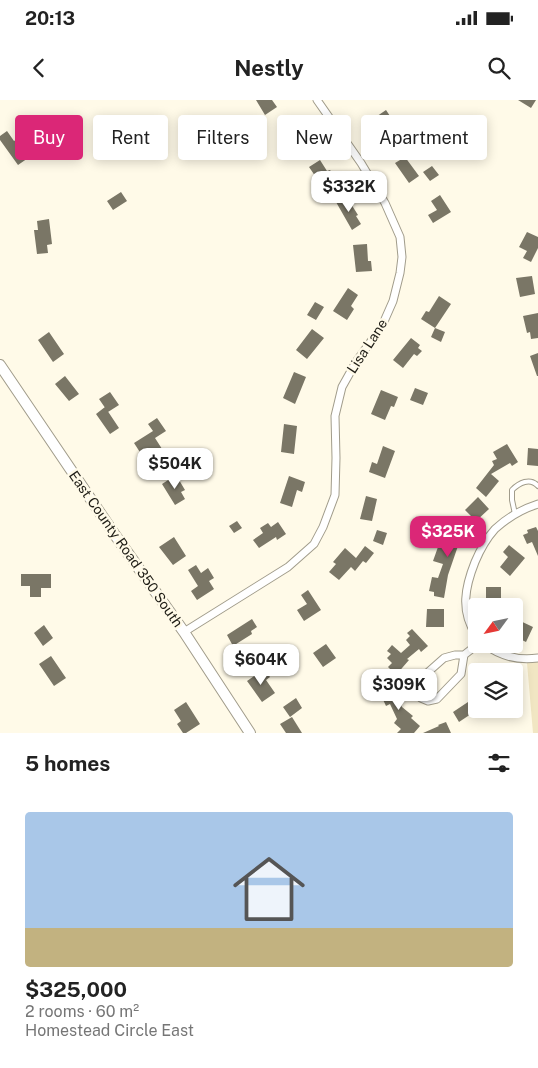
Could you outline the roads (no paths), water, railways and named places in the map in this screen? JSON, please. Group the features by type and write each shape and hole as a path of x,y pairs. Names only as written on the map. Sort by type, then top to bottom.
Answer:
{"street":[{"name":"Lisa Lane","path":"184,632 288,567 314,544 323,527 335,495 335,416 342,387 356,362 382,326 393,301 400,273 402,256 400,237 385,203 317,100"},
{"name":"East County Road 350 South","path":"0,365 184,632 250,733"},
{"path":"468,619 465,606 469,577 481,548 488,537 499,526 516,514 538,504"},
{"path":"464,655 462,674 437,699 428,701 421,698 416,689 418,681 444,658 464,655 468,652"},
{"path":"500,653 516,658 538,658"}],"lane":[{"path":"516,514 512,500 512,490 519,484 528,481 535,482 538,486"}]}
